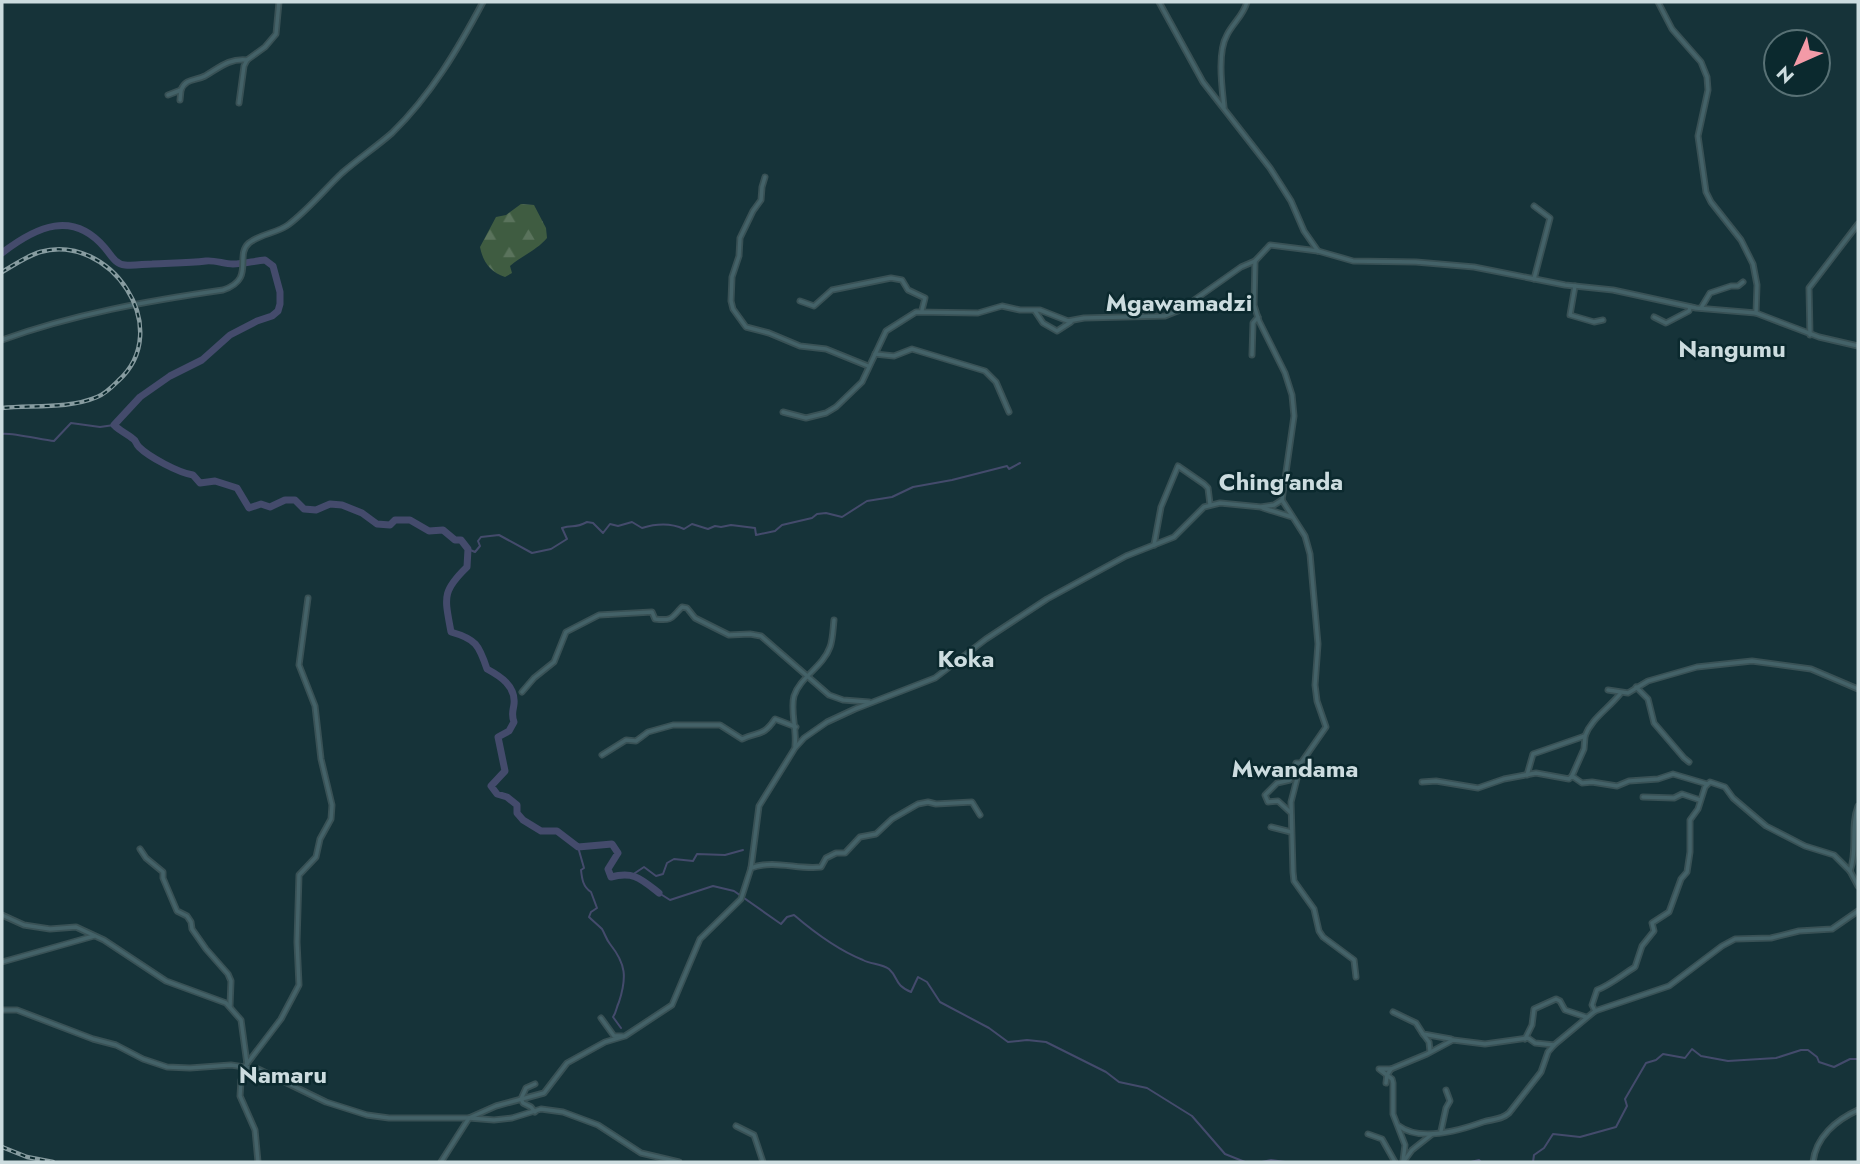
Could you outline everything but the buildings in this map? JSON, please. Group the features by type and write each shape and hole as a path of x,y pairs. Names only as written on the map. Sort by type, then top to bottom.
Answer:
{"street":[{"path":"180,100 181,90 187,82 206,76 229,61 247,60 265,47 275,34 279,2"},
{"path":"2,340 43,325 96,311 223,290 240,280 245,250 249,243 288,225 343,172 403,121 440,76 466,36 483,2"},
{"path":"1158,2 1192,64 1276,177 1295,208 1304,231 1318,251"},
{"path":"1224,109 1223,44 1242,16 1247,2"},
{"path":"1658,2 1672,29 1701,62 1707,77 1699,136 1706,192 1741,240 1753,264 1757,285 1756,313"},
{"path":"239,103 242,73 247,60"},
{"path":"168,95 181,90"},
{"path":"765,177 761,187 762,198 740,238 739,256 732,277 733,309 746,327 800,346 826,349 868,366"},
{"path":"1534,206 1550,218 1534,279"},
{"path":"1810,335 1809,288 1858,224"},
{"path":"1035,310 1043,323 1057,331 1072,321 1084,318 1165,316 1180,310 1241,267 1255,261 1270,245 1318,251 1353,261 1451,264 1613,290 1701,309 1756,313 1810,335 1858,346"},
{"path":"1255,261 1254,305 1285,373 1293,404 1282,500 1305,536 1310,554 1318,644 1315,685 1317,701 1326,727 1301,763 1290,812 1294,880 1301,893 1310,901 1322,937 1354,960 1356,977"},
{"path":"800,301 814,306 832,290 891,278 902,280 908,290 925,298 922,310"},
{"path":"1701,309 1710,293 1738,286 1743,282"},
{"path":"1575,286 1570,315 1594,322 1603,320"},
{"path":"783,412 806,418 826,412 855,391 888,329 922,310 978,313 1002,306 1016,310 1035,310 1072,321"},
{"path":"1654,317 1666,323 1689,311 1690,307"},
{"path":"1252,355 1253,323 1258,317"},
{"path":"875,354 894,356 912,349 985,371 996,382 1009,412"},
{"path":"1154,545 1161,507 1178,466 1208,488 1210,504"},
{"path":"441,1162 469,1118 496,1106 544,1093 567,1063 604,1042 625,1036 672,1005 700,939 742,897 751,867 759,806 804,738 827,722 935,678 986,639 1046,599 1126,556 1174,537 1197,512 1210,504 1261,507 1274,505 1282,500"},
{"path":"1261,507 1294,518"},
{"path":"258,1162 256,1132 240,1096 241,1080 247,1065 281,1019 299,985 296,957 299,875 316,857 320,839 331,819 332,805 321,759 315,706 299,665 308,598"},
{"path":"522,692 554,662 566,632 599,615 652,612 655,619 669,620 674,618 682,607 687,608 695,618 729,635 761,636 834,698 872,702"},
{"path":"795,748 796,727 792,700 797,687 830,648 834,620"},
{"path":"1608,690 1628,693 1659,677 1696,667 1752,661 1811,669 1858,689"},
{"path":"1636,687 1648,699 1654,723 1689,762"},
{"path":"1422,782 1436,781 1478,788 1488,786 1496,780 1540,773 1569,779 1584,749 1585,736 1594,719 1608,710 1621,693"},
{"path":"602,755 626,740 636,741 648,733 673,724 720,725 742,738 767,731 775,719 796,727"},
{"path":"1527,775 1533,754 1585,736"},
{"path":"1290,812 1278,801 1268,802 1265,795 1277,783 1290,780 1296,763 1301,763"},
{"path":"1572,776 1582,783 1611,786 1673,774 1707,784"},
{"path":"1595,1011 1592,1005 1597,990 1635,967 1642,946 1654,931 1653,923 1670,910 1681,879 1687,872 1690,820 1698,809 1707,784 1712,781 1725,787 1766,826 1805,846 1835,855 1850,871 1858,886"},
{"path":"1643,797 1674,798 1682,794 1700,800"},
{"path":"751,867 765,863 809,869 821,867 827,858 836,853 845,853 860,838 876,834 903,811 928,802 972,802 980,815"},
{"path":"1850,871 1854,862 1853,826 1858,806"},
{"path":"1271,827 1292,832"},
{"path":"140,849 146,858 163,872 177,911 187,916 192,929 206,949 228,974 231,981 230,1006"},
{"path":"1403,1161 1412,1150 1434,1134 1455,1131 1506,1116 1541,1072 1548,1052 1595,1011 1669,986 1735,939 1771,938 1799,931 1832,929 1858,911"},
{"path":"2,915 24,925 50,929 73,926 166,981 230,1006 243,1026 247,1065"},
{"path":"2,962 94,936"},
{"path":"1525,1039 1532,1024 1534,1009 1553,1000 1560,1002 1565,1010 1586,1017"},
{"path":"2,1010 17,1010 116,1045 143,1059 171,1068 247,1065 335,1106 367,1115 389,1118 505,1119 547,1109 599,1125 641,1153 679,1162"},
{"path":"1393,1012 1416,1023 1429,1042 1430,1051"},
{"path":"601,1018 614,1036 625,1036"},
{"path":"1423,1034 1485,1044 1531,1039 1535,1043 1554,1045"},
{"path":"1403,1161 1405,1145 1394,1114 1393,1083 1387,1074 1379,1069 1391,1069 1427,1055 1453,1040"},
{"path":"1386,1083 1391,1069"},
{"path":"535,1084 526,1088 522,1099 523,1104 535,1112"},
{"path":"1441,1131 1450,1101 1446,1090"},
{"path":"1813,1162 1817,1143 1843,1116 1858,1110"},
{"path":"736,1126 754,1135 763,1162"},
{"path":"1399,1126 1406,1130 1434,1134"},
{"path":"1368,1134 1382,1139 1395,1162"}],"green space":[{"path":"521,204 534,205 546,228 547,238 510,266 512,273 505,277 488,266 480,247 496,217 506,215"}],"waterway":[{"path":"2,253 28,235 55,226 68,226 93,236 116,261 125,265 209,261 237,264 265,260 273,266 280,292 278,311 230,335 202,360 170,376 140,397 114,425 150,455 172,468 193,475 200,483 215,481 237,488 249,508 261,504 270,507 285,500 295,500 304,509 316,510 330,504 342,505 362,513 377,524 390,525 395,520 410,520 429,531 443,530 455,540 461,540 468,549 467,567 453,583 447,596 451,632 466,637 475,644 487,669 506,682 514,698 514,722 509,731 498,737 505,771 491,786 497,794 507,797 517,805 517,813 523,820 541,831 557,831 578,847 612,844 618,853 608,869 611,877 637,877 659,893"},
{"path":"2,434 54,441 71,423 100,427 114,425"},
{"path":"468,549 475,552 480,546 478,541 481,537 499,535 532,553 551,549 567,539 562,528 587,522 593,523 603,533 610,524 618,526 632,522 642,528 663,525 684,529 692,524 708,529 731,525 755,528 756,535 775,531 782,525 812,518 817,514 842,517 867,501 892,497 913,487 1007,466 1009,469 1020,463"},
{"path":"578,847 584,868 581,870 583,882 591,892 597,908 589,917 602,929 624,971 619,1002 613,1017 621,1028"},
{"path":"632,875 644,867 656,876 663,874 667,863 674,859 693,861 697,854 725,855 743,850"},
{"path":"659,893 670,900 713,886 734,891 781,924 787,917 794,915 818,935 845,951 889,969 899,984 911,992 918,977 927,982 940,1002 989,1028 1008,1042 1046,1042 1106,1072 1119,1082 1147,1088 1192,1116 1225,1154 1245,1162"},
{"path":"1533,1162 1534,1155 1544,1148 1553,1134 1580,1137 1616,1127 1627,1106 1625,1099 1646,1063 1663,1054 1685,1058 1692,1049 1701,1056 1728,1061 1776,1058 1808,1050 1819,1062 1834,1067 1850,1059 1858,1059"},
{"path":"1262,1162 1285,1162"},
{"path":"1471,1162 1481,1162"}],"railway":[{"path":"2,272 40,252 66,250 90,256 111,270 127,290 137,312 140,336 134,360 118,381 100,396 63,405 2,408"},
{"path":"2,1147 27,1157 53,1162"}],"district":[{"name":"Mgawamadzi","path":"1179,303"},
{"name":"Nangumu","path":"1732,349"},
{"name":"Ching'anda","path":"1281,482"},
{"name":"Koka","path":"966,659"},
{"name":"Mwandama","path":"1295,769"},
{"name":"Namaru","path":"283,1075"}]}
